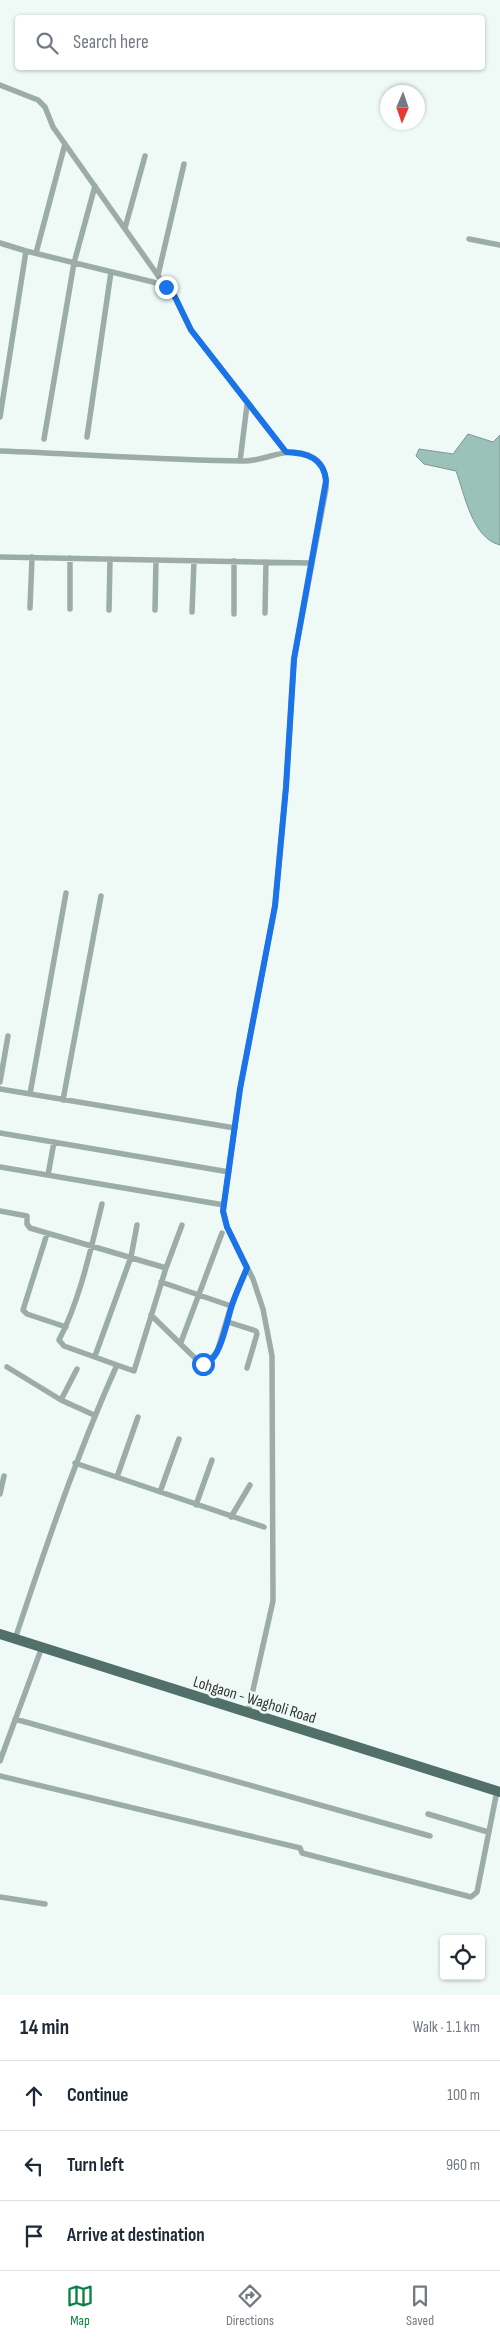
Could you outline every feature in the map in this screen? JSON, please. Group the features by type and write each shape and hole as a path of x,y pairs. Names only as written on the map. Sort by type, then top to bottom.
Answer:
{"main road":[{"name":"Lohgaon - Wagholi Road","path":"0,1634 498,1791"}],"street":[{"path":"0,85 38,100 45,107 50,122 65,144 175,297 191,330 286,452"},
{"path":"36,253 65,144"},
{"path":"125,228 145,156"},
{"path":"158,275 184,164"},
{"path":"44,439 74,263 95,186"},
{"path":"469,239 500,245"},
{"path":"0,242 26,251 166,287"},
{"path":"0,417 26,251"},
{"path":"87,437 111,272"},
{"path":"240,461 248,405"},
{"path":"0,451 240,461 250,461 286,452 308,455 323,466 326,473 326,489 294,659 286,787 275,906 250,1033 224,1205 227,1227 247,1268 263,1309 272,1356 272,1608 248,1712"},
{"path":"0,557 312,563"},
{"path":"30,608 32,558"},
{"path":"70,558 70,609"},
{"path":"109,610 110,559"},
{"path":"155,610 156,560"},
{"path":"192,612 194,561"},
{"path":"234,561 234,614"},
{"path":"265,613 266,562"},
{"path":"30,1094 66,893"},
{"path":"63,1100 101,896"},
{"path":"0,1082 8,1036"},
{"path":"0,1089 235,1128"},
{"path":"0,1133 229,1172"},
{"path":"48,1175 54,1142"},
{"path":"0,1167 224,1205"},
{"path":"102,1204 91,1246 60,1343 134,1371 161,1282 182,1226"},
{"path":"0,1211 27,1216 28,1227 47,1234 166,1268"},
{"path":"95,1356 131,1257 137,1225"},
{"path":"181,1342 222,1233"},
{"path":"47,1234 23,1310 27,1314 66,1327"},
{"path":"151,1316 181,1342 199,1362 207,1364 217,1352 247,1268"},
{"path":"161,1282 232,1306"},
{"path":"228,1322 256,1330 257,1334 247,1368"},
{"path":"14,1639 75,1463 117,1365"},
{"path":"7,1366 61,1400 94,1415"},
{"path":"61,1400 77,1369"},
{"path":"117,1477 138,1416"},
{"path":"160,1492 179,1439"},
{"path":"196,1505 212,1460"},
{"path":"75,1463 264,1527"},
{"path":"0,1494 4,1476"},
{"path":"231,1517 250,1485"},
{"path":"0,1761 42,1647"},
{"path":"16,1719 430,1836"},
{"path":"0,1776 300,1848 302,1853 471,1897 476,1892 498,1791"},
{"path":"428,1814 488,1832"},
{"path":"0,1896 44,1904"}],"shaded area":[{"path":"468,434 493,442 500,435 500,545 490,541 476,525 466,503 456,471 424,464 416,456 419,449 453,454"}],"route":[{"path":"166,287 175,297 191,330 271,435 286,452 298,452 317,460 323,466 326,473 326,489 302,607 294,659 286,787 275,906 240,1089 223,1211 227,1227 247,1268 217,1352 207,1364 203,1364"}]}
